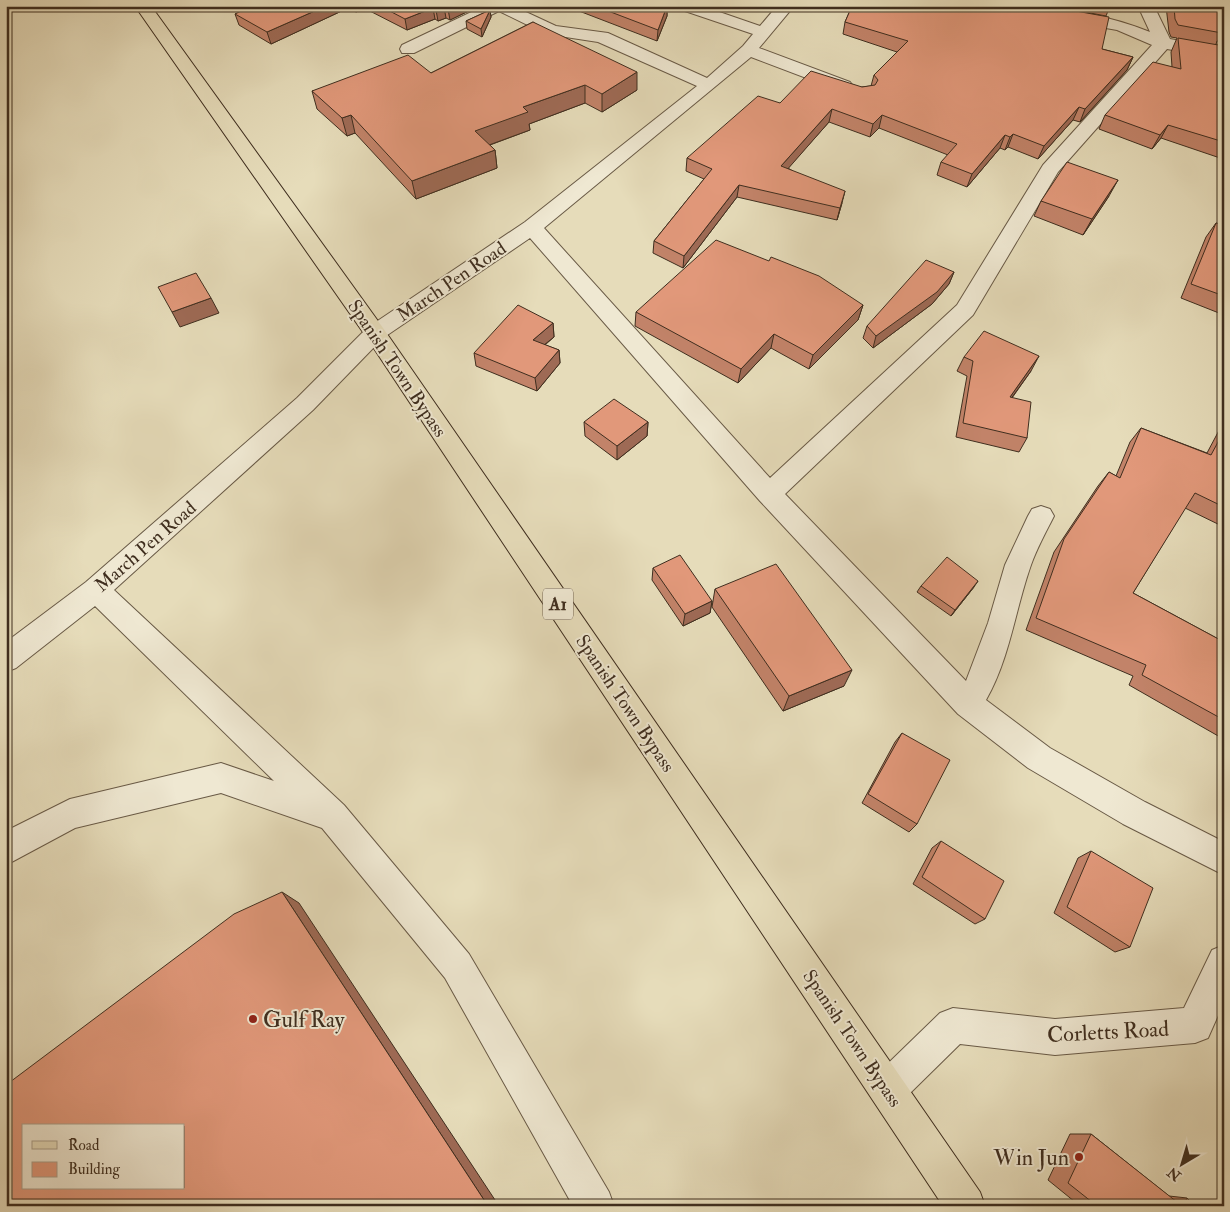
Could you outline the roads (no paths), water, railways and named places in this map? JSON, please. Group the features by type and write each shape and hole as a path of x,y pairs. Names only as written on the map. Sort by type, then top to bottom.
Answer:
{"main road":[{"name":"Spanish Town Bypass","path":"144,6 374,333 966,1206"}],"street":[{"path":"408,49 499,6 552,31 602,36 709,85"},
{"path":"685,6 765,34"},
{"name":"March Pen Road","path":"6,660 96,590 305,404 374,333 532,227 709,85 765,34 786,6"},
{"path":"1011,6 1121,26 1164,44 1224,54"},
{"path":"1146,6 1164,44"},
{"path":"769,494 965,310 1050,169 1164,44"},
{"path":"749,50 864,93"},
{"path":"532,227 769,494 968,704 1039,758 1134,813 1224,859"},
{"path":"968,704 982,678 1002,623 1018,566 1041,516"},
{"path":"96,590 333,816 457,966 595,1206"},
{"path":"6,849 70,814 220,778 333,816"},
{"name":"Corletts Road","path":"888,1090 953,1026 1055,1037 1196,1025 1224,962"}],"place":[{"name":"Gulf Ray","path":"253,1019"},
{"name":"Win Jun","path":"1079,1157"}]}
